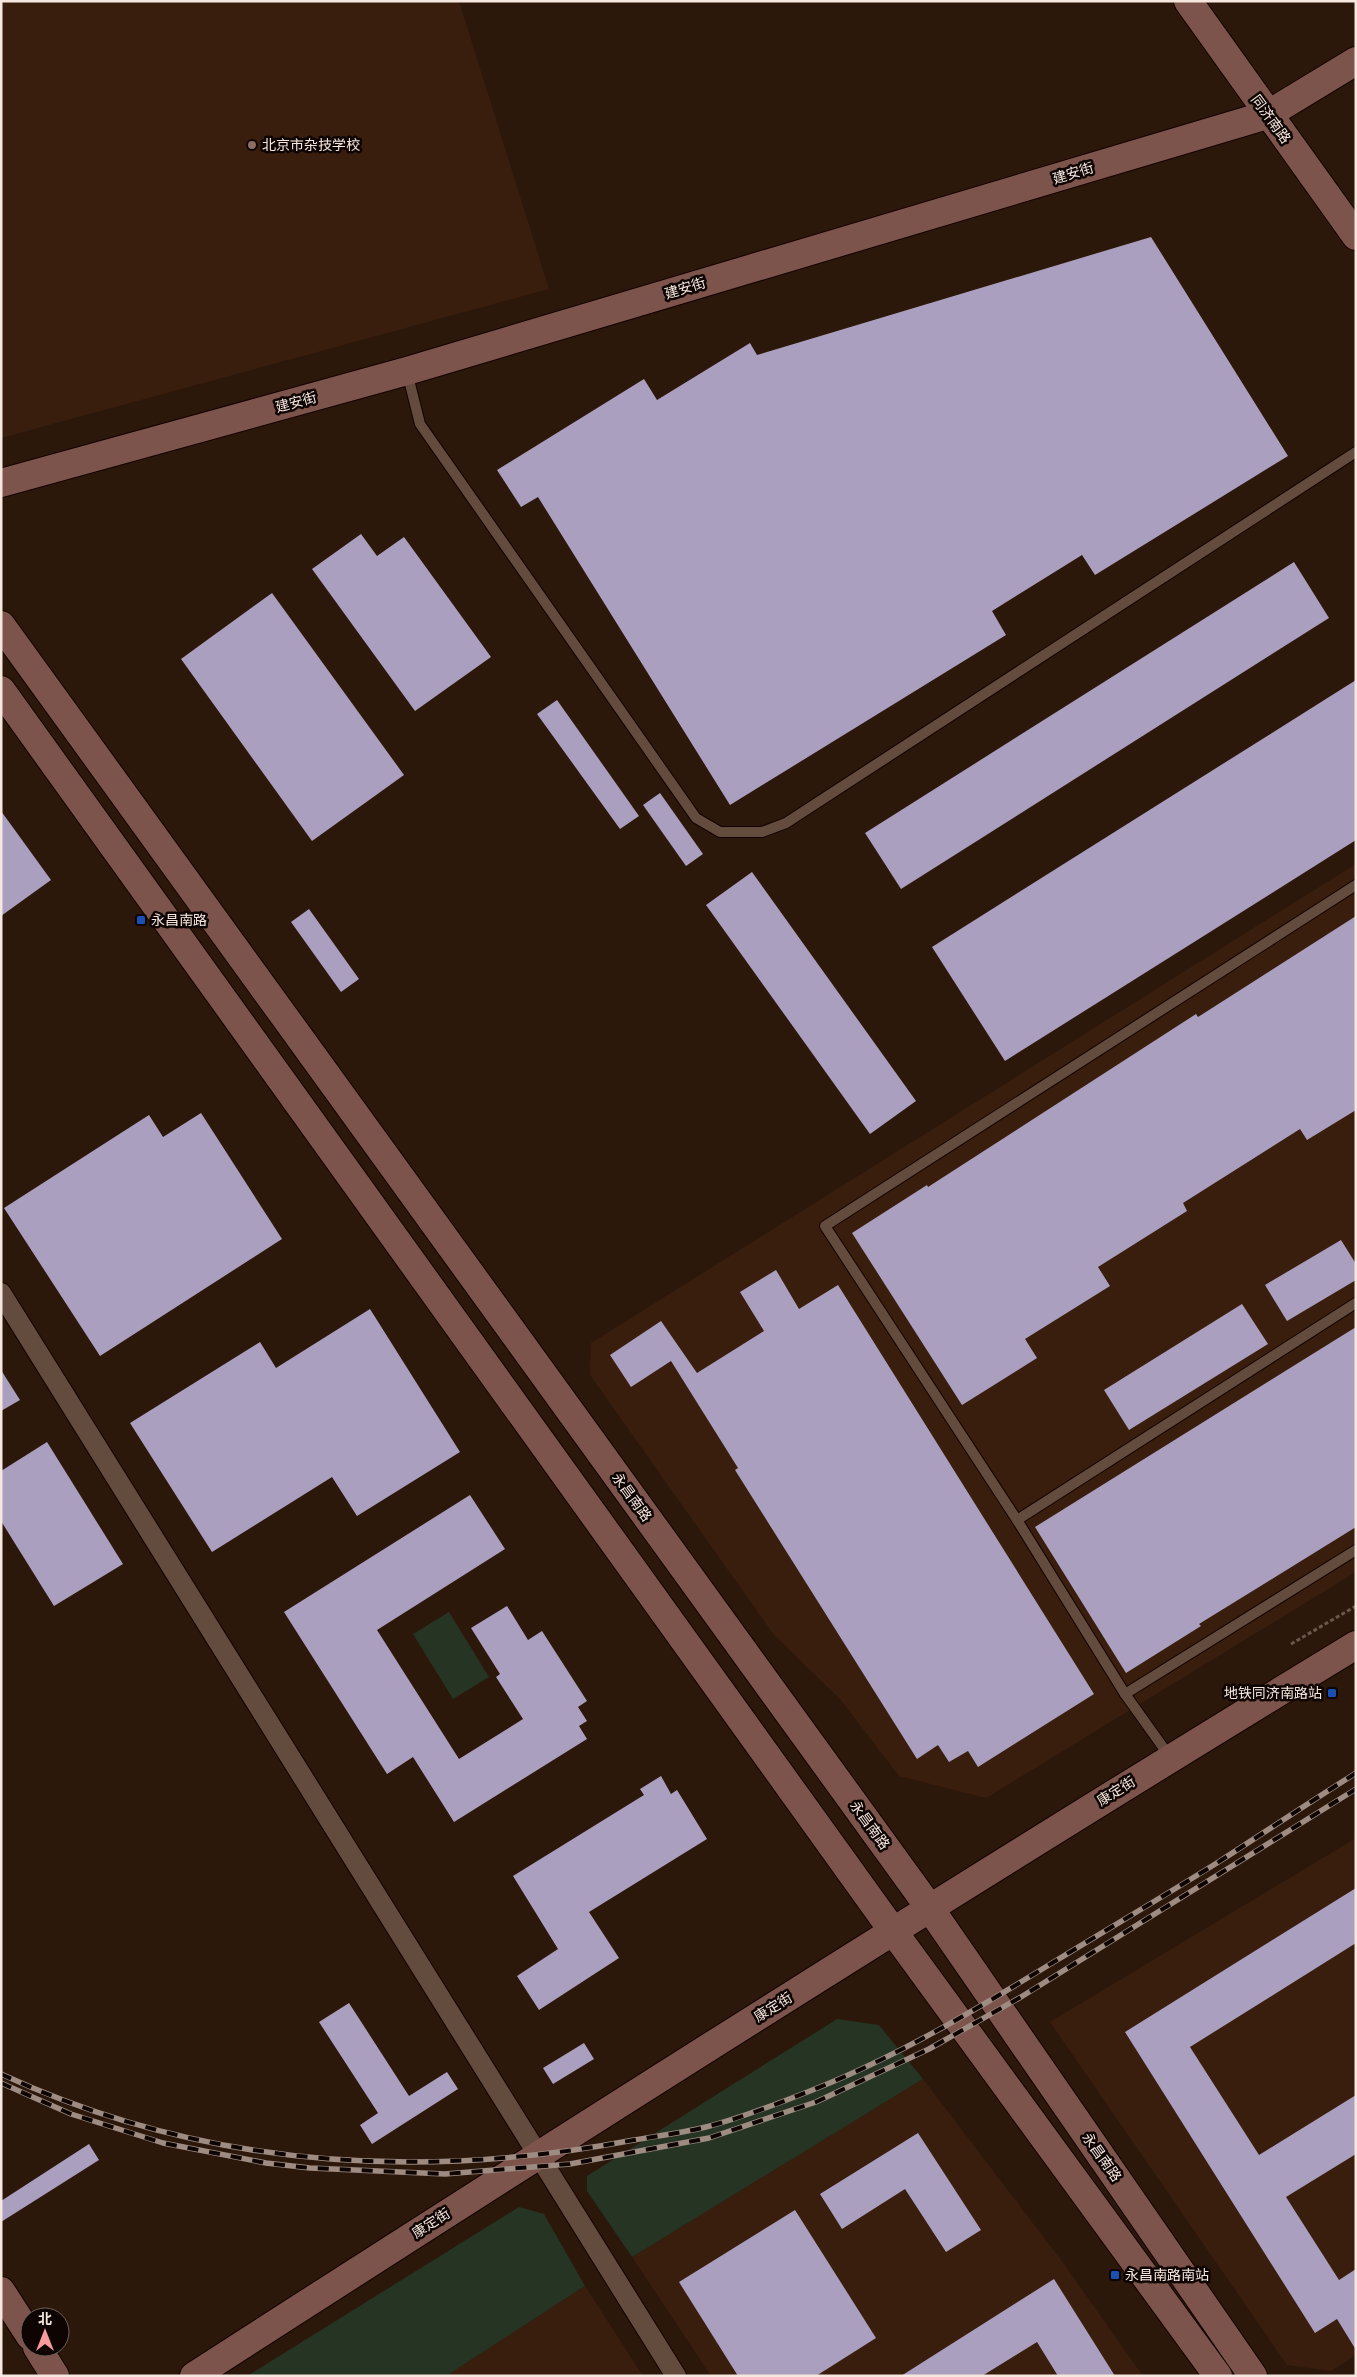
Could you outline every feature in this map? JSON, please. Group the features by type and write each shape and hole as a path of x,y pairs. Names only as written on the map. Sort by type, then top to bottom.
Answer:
{"street":[{"name":"同济南路","path":"1188,1 1267,115 1356,236"},
{"name":"建安街","path":"1,483 407,371 1267,115 1356,61"},
{"name":"永昌南路","path":"1,625 929,1907 1254,2376"},
{"path":"1,690 894,1931 1218,2376"},
{"path":"1,1293 676,2376"},
{"name":"康定街","path":"194,2376 538,2154 894,1931 929,1907 1356,1645"},
{"path":"1,2291 20,2320"},
{"path":"43,2357 55,2376"}],"lane":[{"path":"407,371 420,424 696,818 720,832 762,832 786,823 1356,452"},
{"path":"1170,1758 1125,1694 1018,1520 825,1226 1356,885"},
{"path":"1018,1520 1356,1304"},
{"path":"1125,1694 1356,1550"}],"path":[{"path":"1291,1644 1356,1606"}],"shaded area":[{"name":"北京市杂技学校","path":"1,1 459,1 549,289 1,438"},
{"path":"1356,864 1356,1572 986,1798 899,1776 840,1699 774,1635 590,1375 591,1343"},
{"path":"1356,1838 1356,2355 1331,2371 1287,2365 1050,2022"},
{"path":"923,2079 1061,2260 1143,2376 711,2376 632,2257"},
{"path":"585,2286 643,2376 446,2376"}],"green space":[{"path":"449,1612 489,1677 453,1699 413,1634"},
{"path":"837,2019 879,2025 923,2079 632,2257 587,2191 587,2176"},
{"path":"519,2207 544,2214 585,2286 446,2376 247,2376"}],"building":[{"path":"1151,237 1288,456 1095,575 1082,555 992,611 1006,635 730,805 538,497 521,507 497,470 644,379 657,400 750,343 757,355"},
{"path":"361,534 377,556 404,537 491,657 415,711 312,569"},
{"path":"1294,562 1329,618 901,889 865,833"},
{"path":"272,593 404,775 312,841 181,659"},
{"path":"1356,680 1356,840 1005,1061 932,947"},
{"path":"557,700 639,816 620,829 537,714"},
{"path":"660,793 703,854 686,866 643,805"},
{"path":"1,811 51,880 1,916"},
{"path":"752,872 916,1101 870,1134 706,905"},
{"path":"309,909 359,979 341,992 291,922"},
{"path":"1356,916 1356,1110 1307,1140 1300,1129 1183,1203 1187,1211 1098,1267 1110,1286 1025,1339 1037,1358 962,1405 852,1233 927,1185 928,1187 1196,1014 1198,1017"},
{"path":"201,1113 282,1239 100,1356 4,1208 149,1115 163,1137"},
{"path":"1341,1240 1356,1264 1356,1280 1287,1321 1265,1285"},
{"path":"776,1270 799,1309 838,1285 1094,1694 978,1767 968,1751 949,1762 938,1745 917,1759 735,1470 738,1468 671,1361 631,1387 610,1355 661,1321 697,1373 764,1331 740,1292"},
{"path":"1242,1304 1268,1344 1129,1430 1104,1390"},
{"path":"370,1309 460,1452 357,1516 332,1477 212,1552 130,1423 260,1342 276,1368"},
{"path":"1356,1327 1356,1527 1199,1624 1201,1626 1126,1673 1035,1527"},
{"path":"1,1370 20,1400 1,1411"},
{"path":"47,1442 123,1564 54,1606 1,1521 1,1471"},
{"path":"470,1495 505,1549 377,1630 459,1759 523,1719 496,1677 500,1674 471,1628 507,1606 528,1640 542,1631 587,1701 578,1707 587,1721 579,1726 587,1739 454,1822 413,1757 387,1774 284,1612"},
{"path":"661,1776 671,1794 677,1790 707,1839 589,1912 619,1958 539,2010 517,1976 558,1949 513,1876 644,1795 640,1789"},
{"path":"1356,1888 1356,1943 1190,2047 1259,2155 1356,2095 1356,2154 1286,2197 1339,2280 1356,2269 1356,2350 1337,2319 1315,2333 1125,2032"},
{"path":"349,2003 409,2096 447,2072 458,2089 372,2144 360,2125 378,2113 319,2022"},
{"path":"584,2043 594,2059 553,2084 543,2068"},
{"path":"918,2133 981,2230 946,2252 905,2189 842,2229 820,2194"},
{"path":"89,2144 99,2160 1,2222 1,2201"},
{"path":"795,2210 876,2338 816,2376 738,2376 679,2282"},
{"path":"1054,2279 1115,2376 1058,2376 1037,2342 982,2376 901,2376"}],"railway":[{"path":"1,2074 77,2105 154,2129 233,2147 312,2157 392,2162 472,2160 553,2153 697,2129 772,2106 842,2078 905,2048 997,1996 1200,1874 1356,1773"},
{"path":"1,2083 71,2114 163,2143 266,2163 310,2168 445,2174 570,2164 709,2138 816,2102 929,2049 1021,1997 1356,1789"}],"place":[{"name":"北京市杂技学校","path":"252,145"},
{"name":"永昌南路","path":"141,920"},
{"name":"地铁同济南路站","path":"1332,1693"},
{"name":"永昌南路南站","path":"1115,2275"}]}
